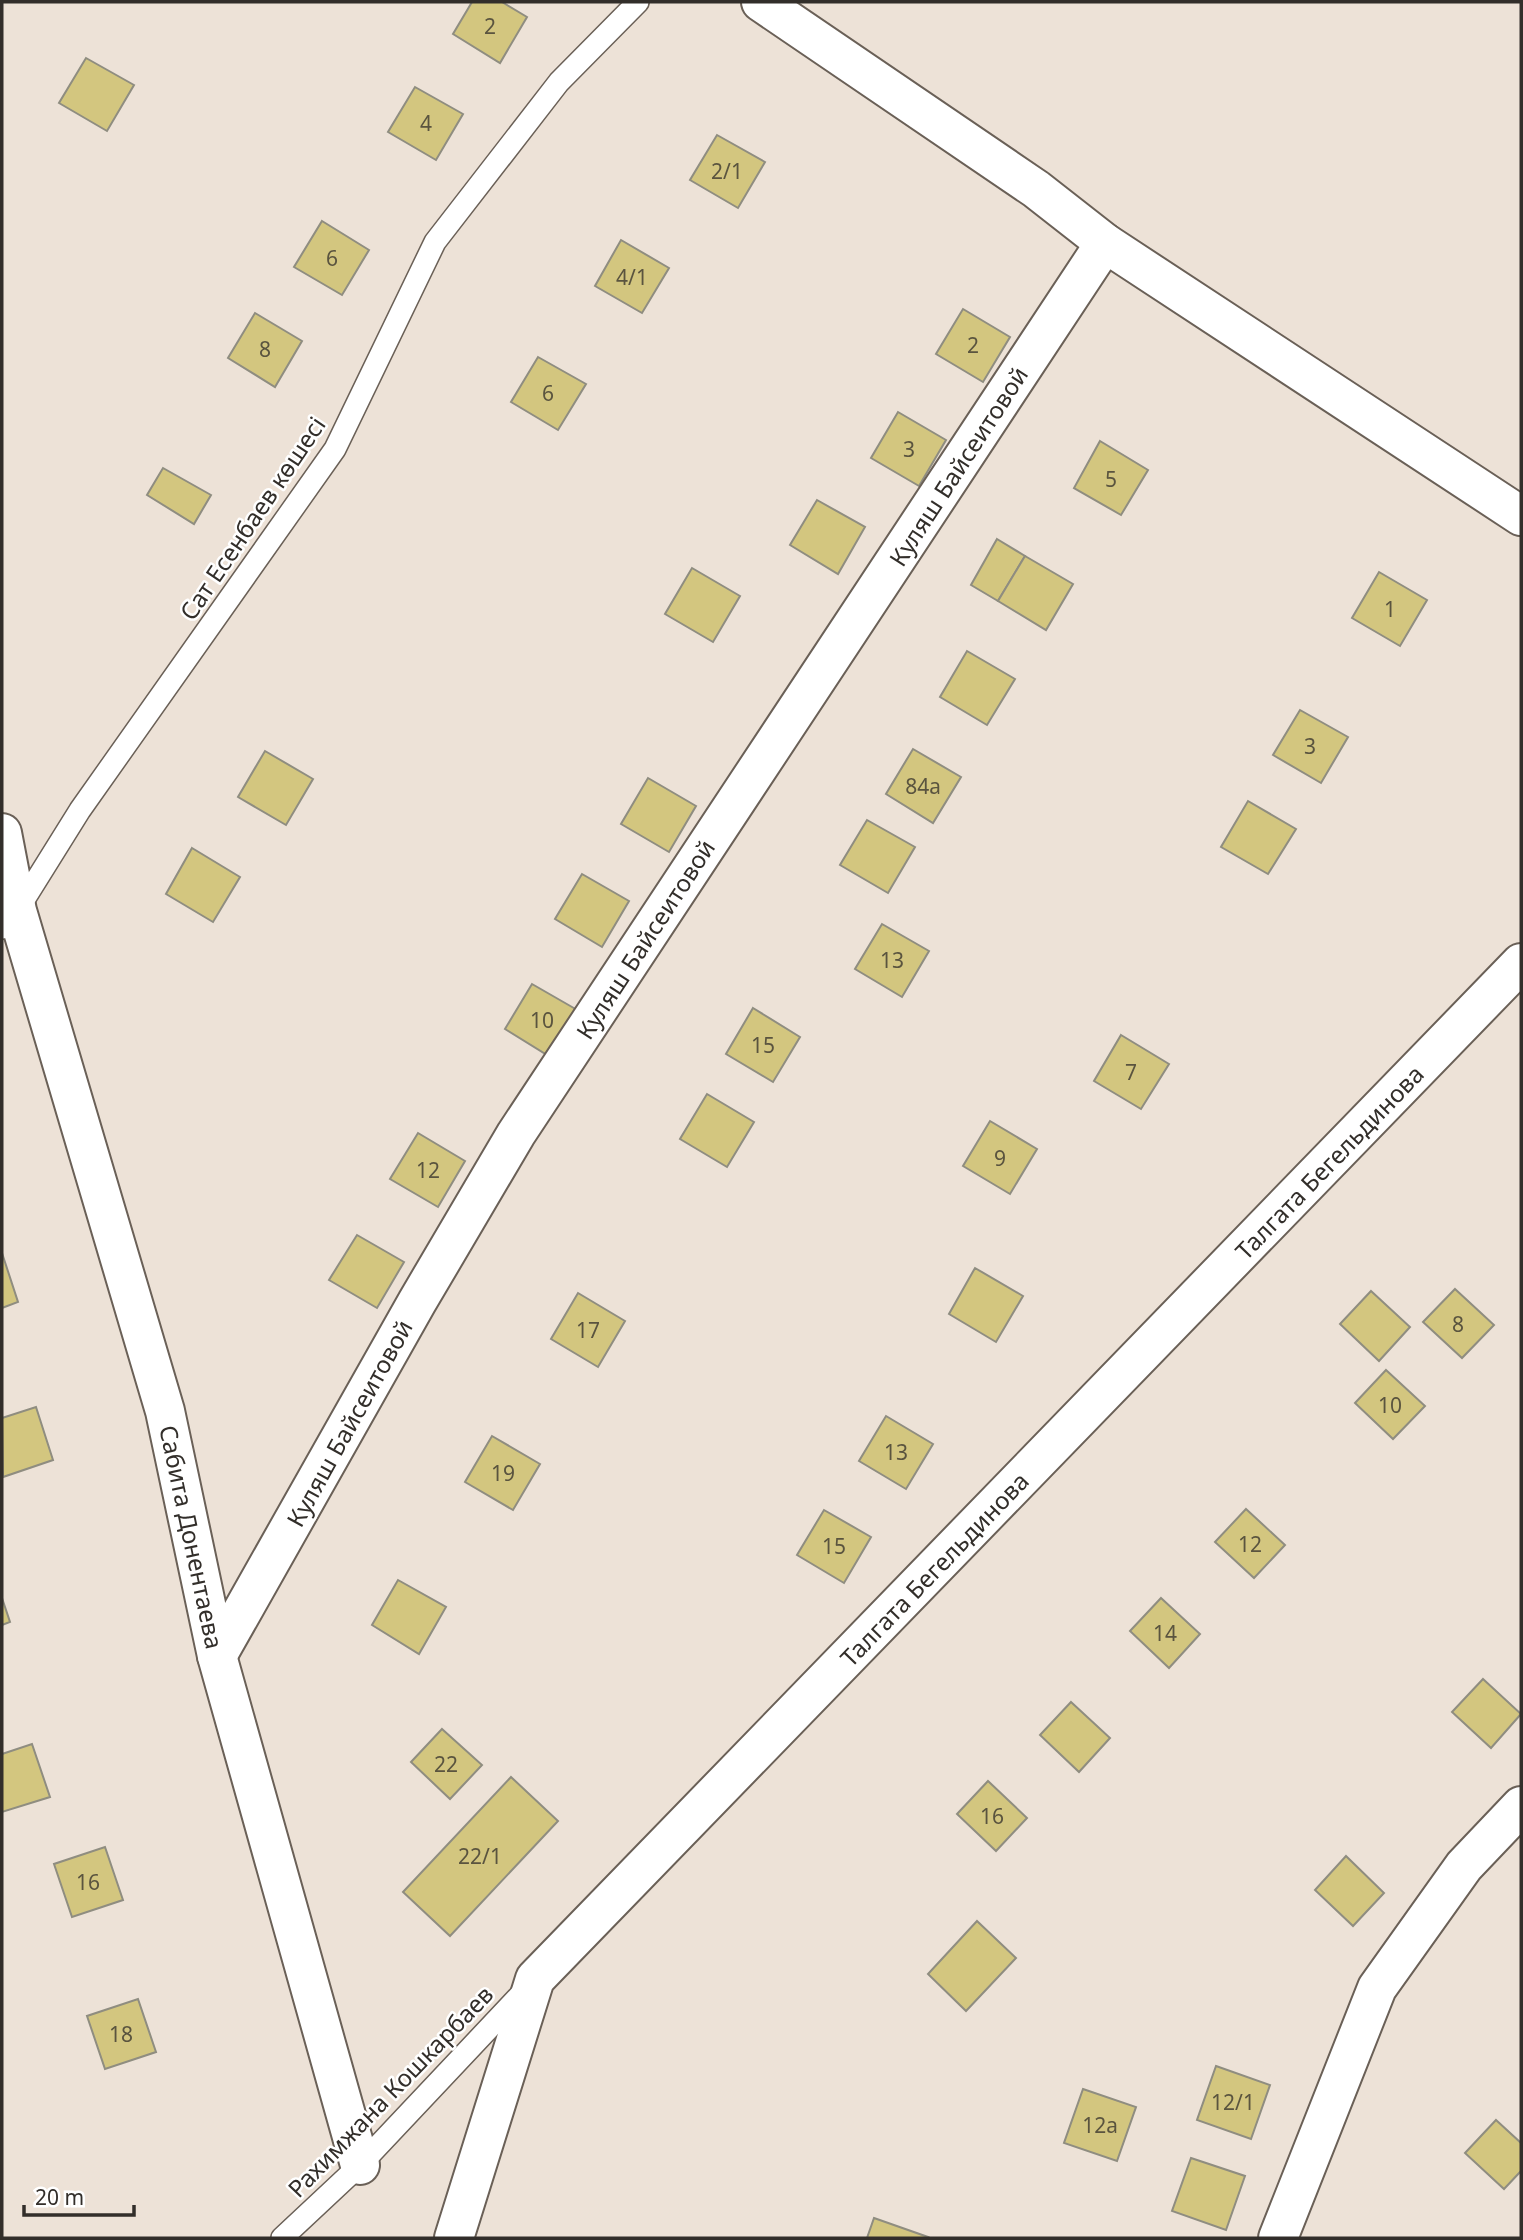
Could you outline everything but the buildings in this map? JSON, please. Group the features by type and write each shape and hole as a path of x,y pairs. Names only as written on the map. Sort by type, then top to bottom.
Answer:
{"street":[{"path":"761,2 1036,189 1105,243 1521,516"},
{"name":"Куляш Байсеитовой","path":"217,1656 417,1302 516,1135 1105,243"},
{"name":"Сабита Донентаева","path":"2,833 9,919 165,1410 217,1656 360,2165"},
{"name":"Талгата Бегельдинова","path":"454,2238 535,1979 1521,963"},
{"path":"1278,2238 1377,1988 1464,1866 1521,1806"}],"lane":[{"name":"Сат Есенбаев көшесі","path":"9,919 80,810 335,449 435,242 559,82 638,2"},
{"name":"Рахимжана Кошкарбаев","path":"282,2238 360,2165 535,1979"}]}
